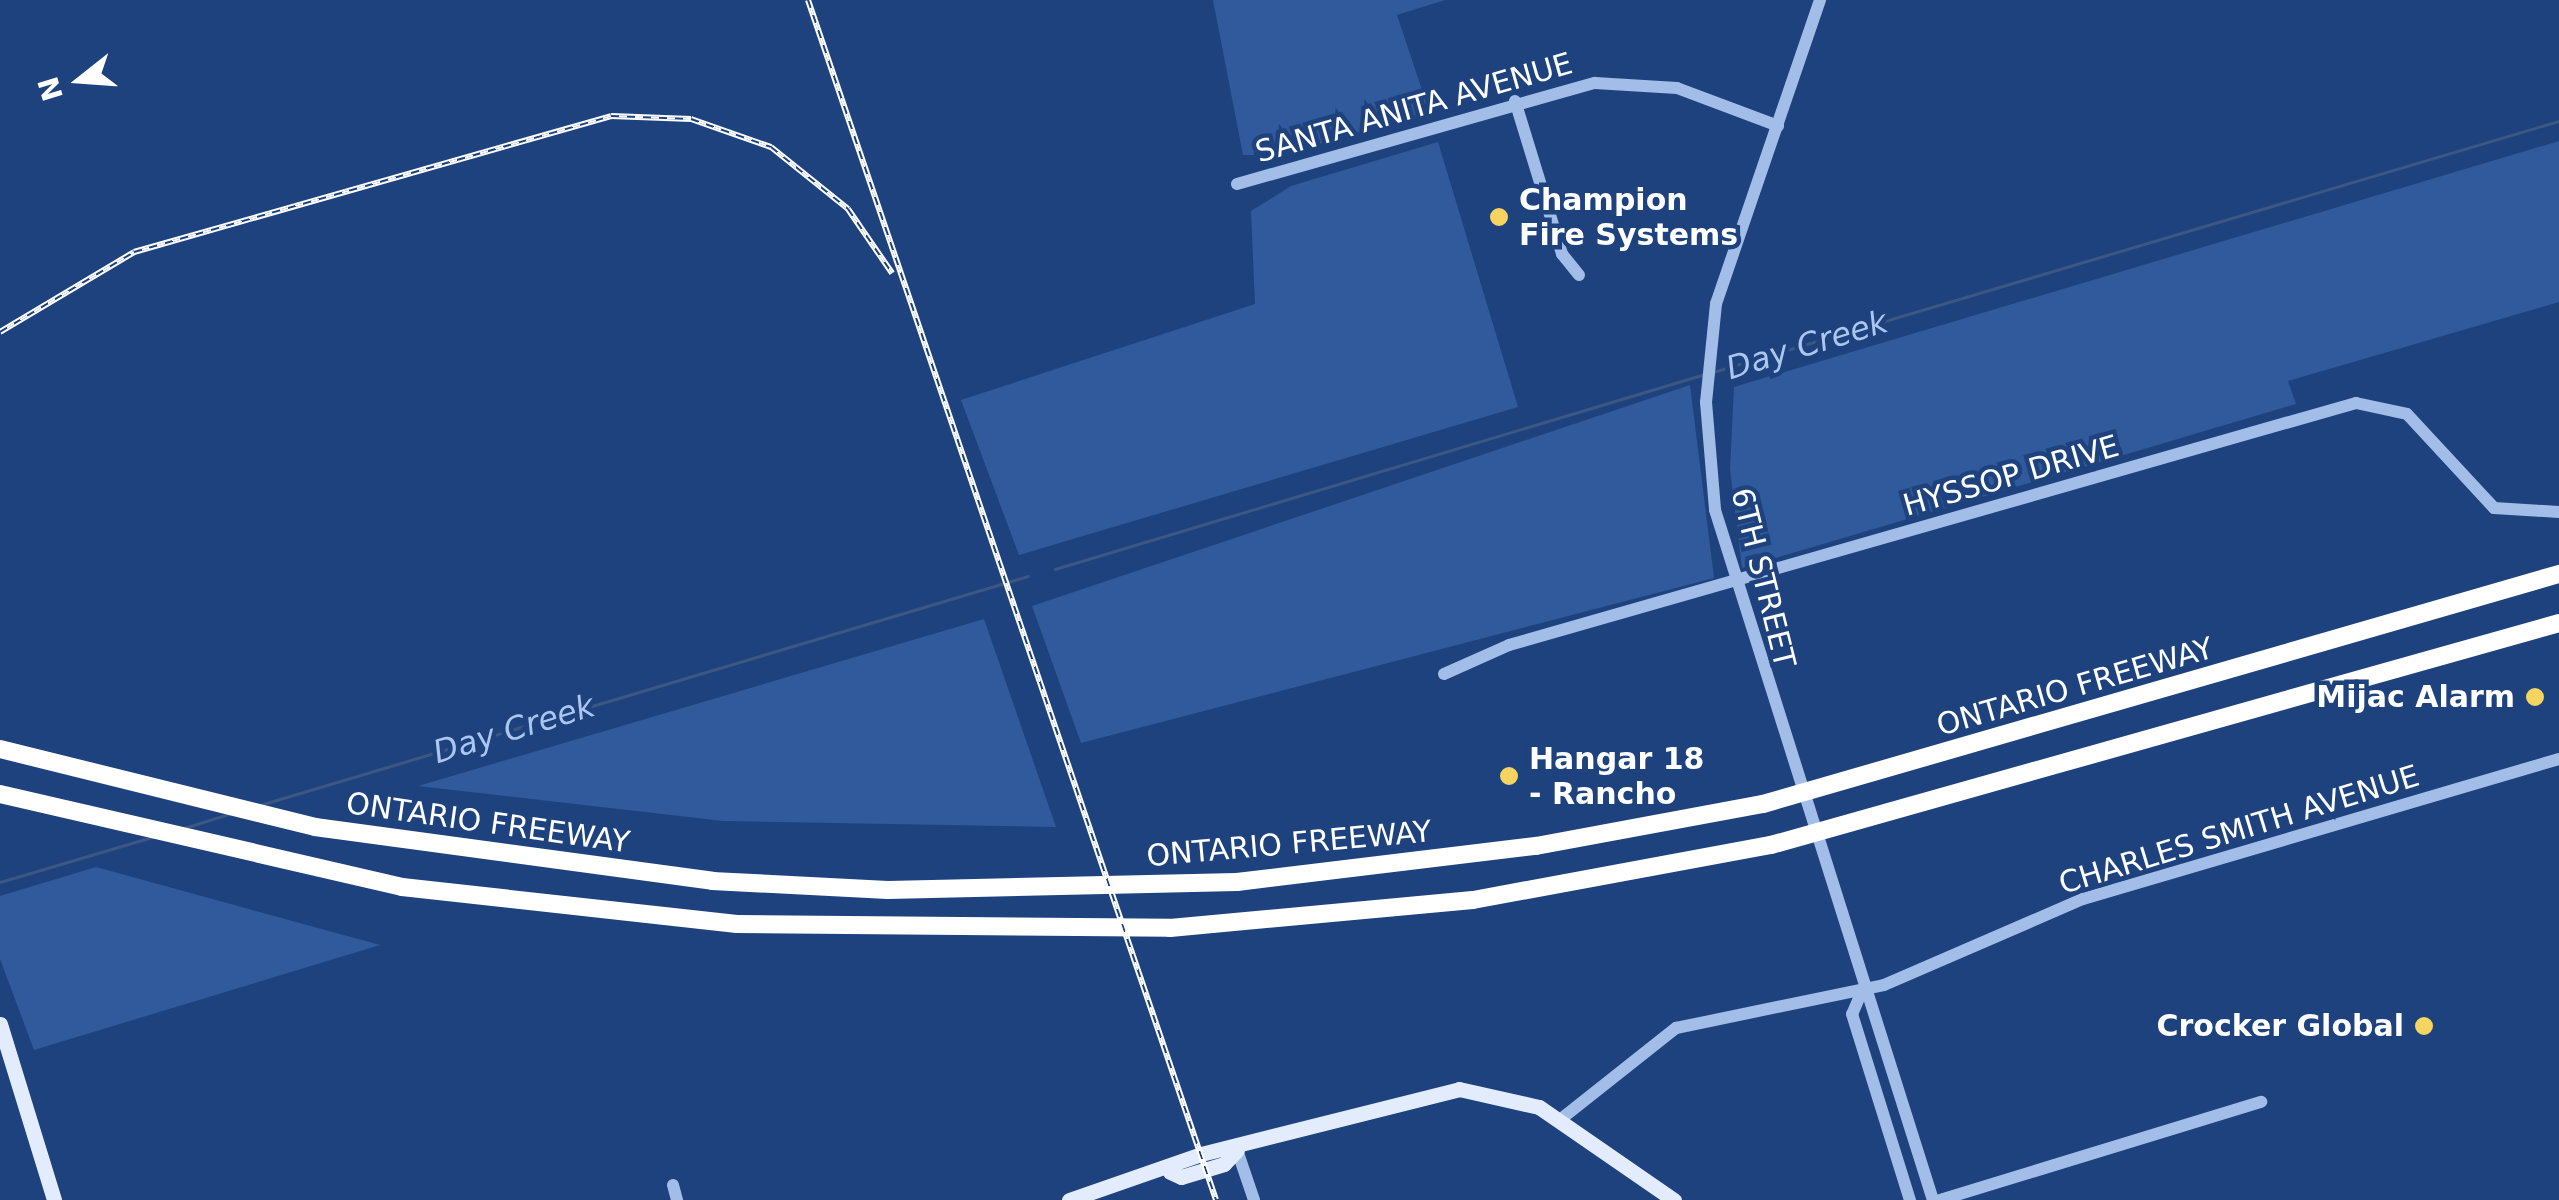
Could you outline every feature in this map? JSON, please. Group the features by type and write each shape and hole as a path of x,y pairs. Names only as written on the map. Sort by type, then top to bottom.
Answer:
{"highway":[{"name":"ONTARIO FREEWAY","path":"0,749 174,796 315,827 712,881 1063,890 1152,884 1455,858 1763,804 2559,574"},
{"path":"0,794 95,821 402,887 737,924 1170,928 1472,900 1771,846 2559,624"}],"main road":[{"path":"0,1024 54,1200"},
{"path":"1069,1200 1459,1089 1500,1093 1560,1119 1674,1200"}],"street":[{"name":"6TH STREET","path":"1820,0 1778,126 1726,260 1710,346 1706,402 1733,585 1862,992 1936,1200"},
{"name":"SANTA ANITA AVENUE","path":"1237,184 1515,101 1637,83 1698,94 1778,126"},
{"path":"1515,101 1562,254 1580,274"},
{"name":"HYSSOP DRIVE","path":"1444,674 1509,645 1733,585 2356,403 2407,414 2494,508 2559,512"},
{"name":"CHARLES SMITH AVENUE","path":"1560,1119 1663,1034 1862,992 1948,964 2082,899 2559,758"},
{"name":"6TH STREET","path":"1862,992 1852,1014 1910,1200"},
{"path":"1936,1200 2261,1102"},
{"path":"1237,1150 1254,1200"},
{"path":"672,1185 677,1200"}],"shaded area":[{"path":"1213,0 1445,0 1397,15 1429,111 1283,155 1243,155"},
{"path":"2559,141 2559,302 2288,381 2296,404 1742,568 1730,469 1734,387"},
{"path":"1438,142 1518,407 1019,555 961,400 1255,304 1251,211 1291,186"},
{"path":"1690,385 1714,578 1081,743 1032,606"},
{"path":"984,619 1056,827 723,821 418,786"},
{"path":"96,867 380,945 34,1050 0,959 0,896"}],"waterway":[{"name":"Day Creek","path":"1713,372 2559,121"},
{"name":"Day Creek","path":"1055,569 1705,374"},
{"name":"Day Creek","path":"260,805 1028,576"},
{"name":"Day Creek","path":"184,828 229,814"},
{"name":"Day Creek","path":"0,882 152,837"}],"railway":[{"path":"808,0 1216,1200"},
{"path":"0,332 134,252 611,116 691,119 771,147 848,209 892,273"}],"place":[{"name":"Champion Fire Systems","path":"1499,217"},
{"name":"Mijac Alarm","path":"2535,697"},
{"name":"Hangar 18 - Rancho","path":"1509,776"},
{"name":"Crocker Global","path":"2424,1026"}]}
